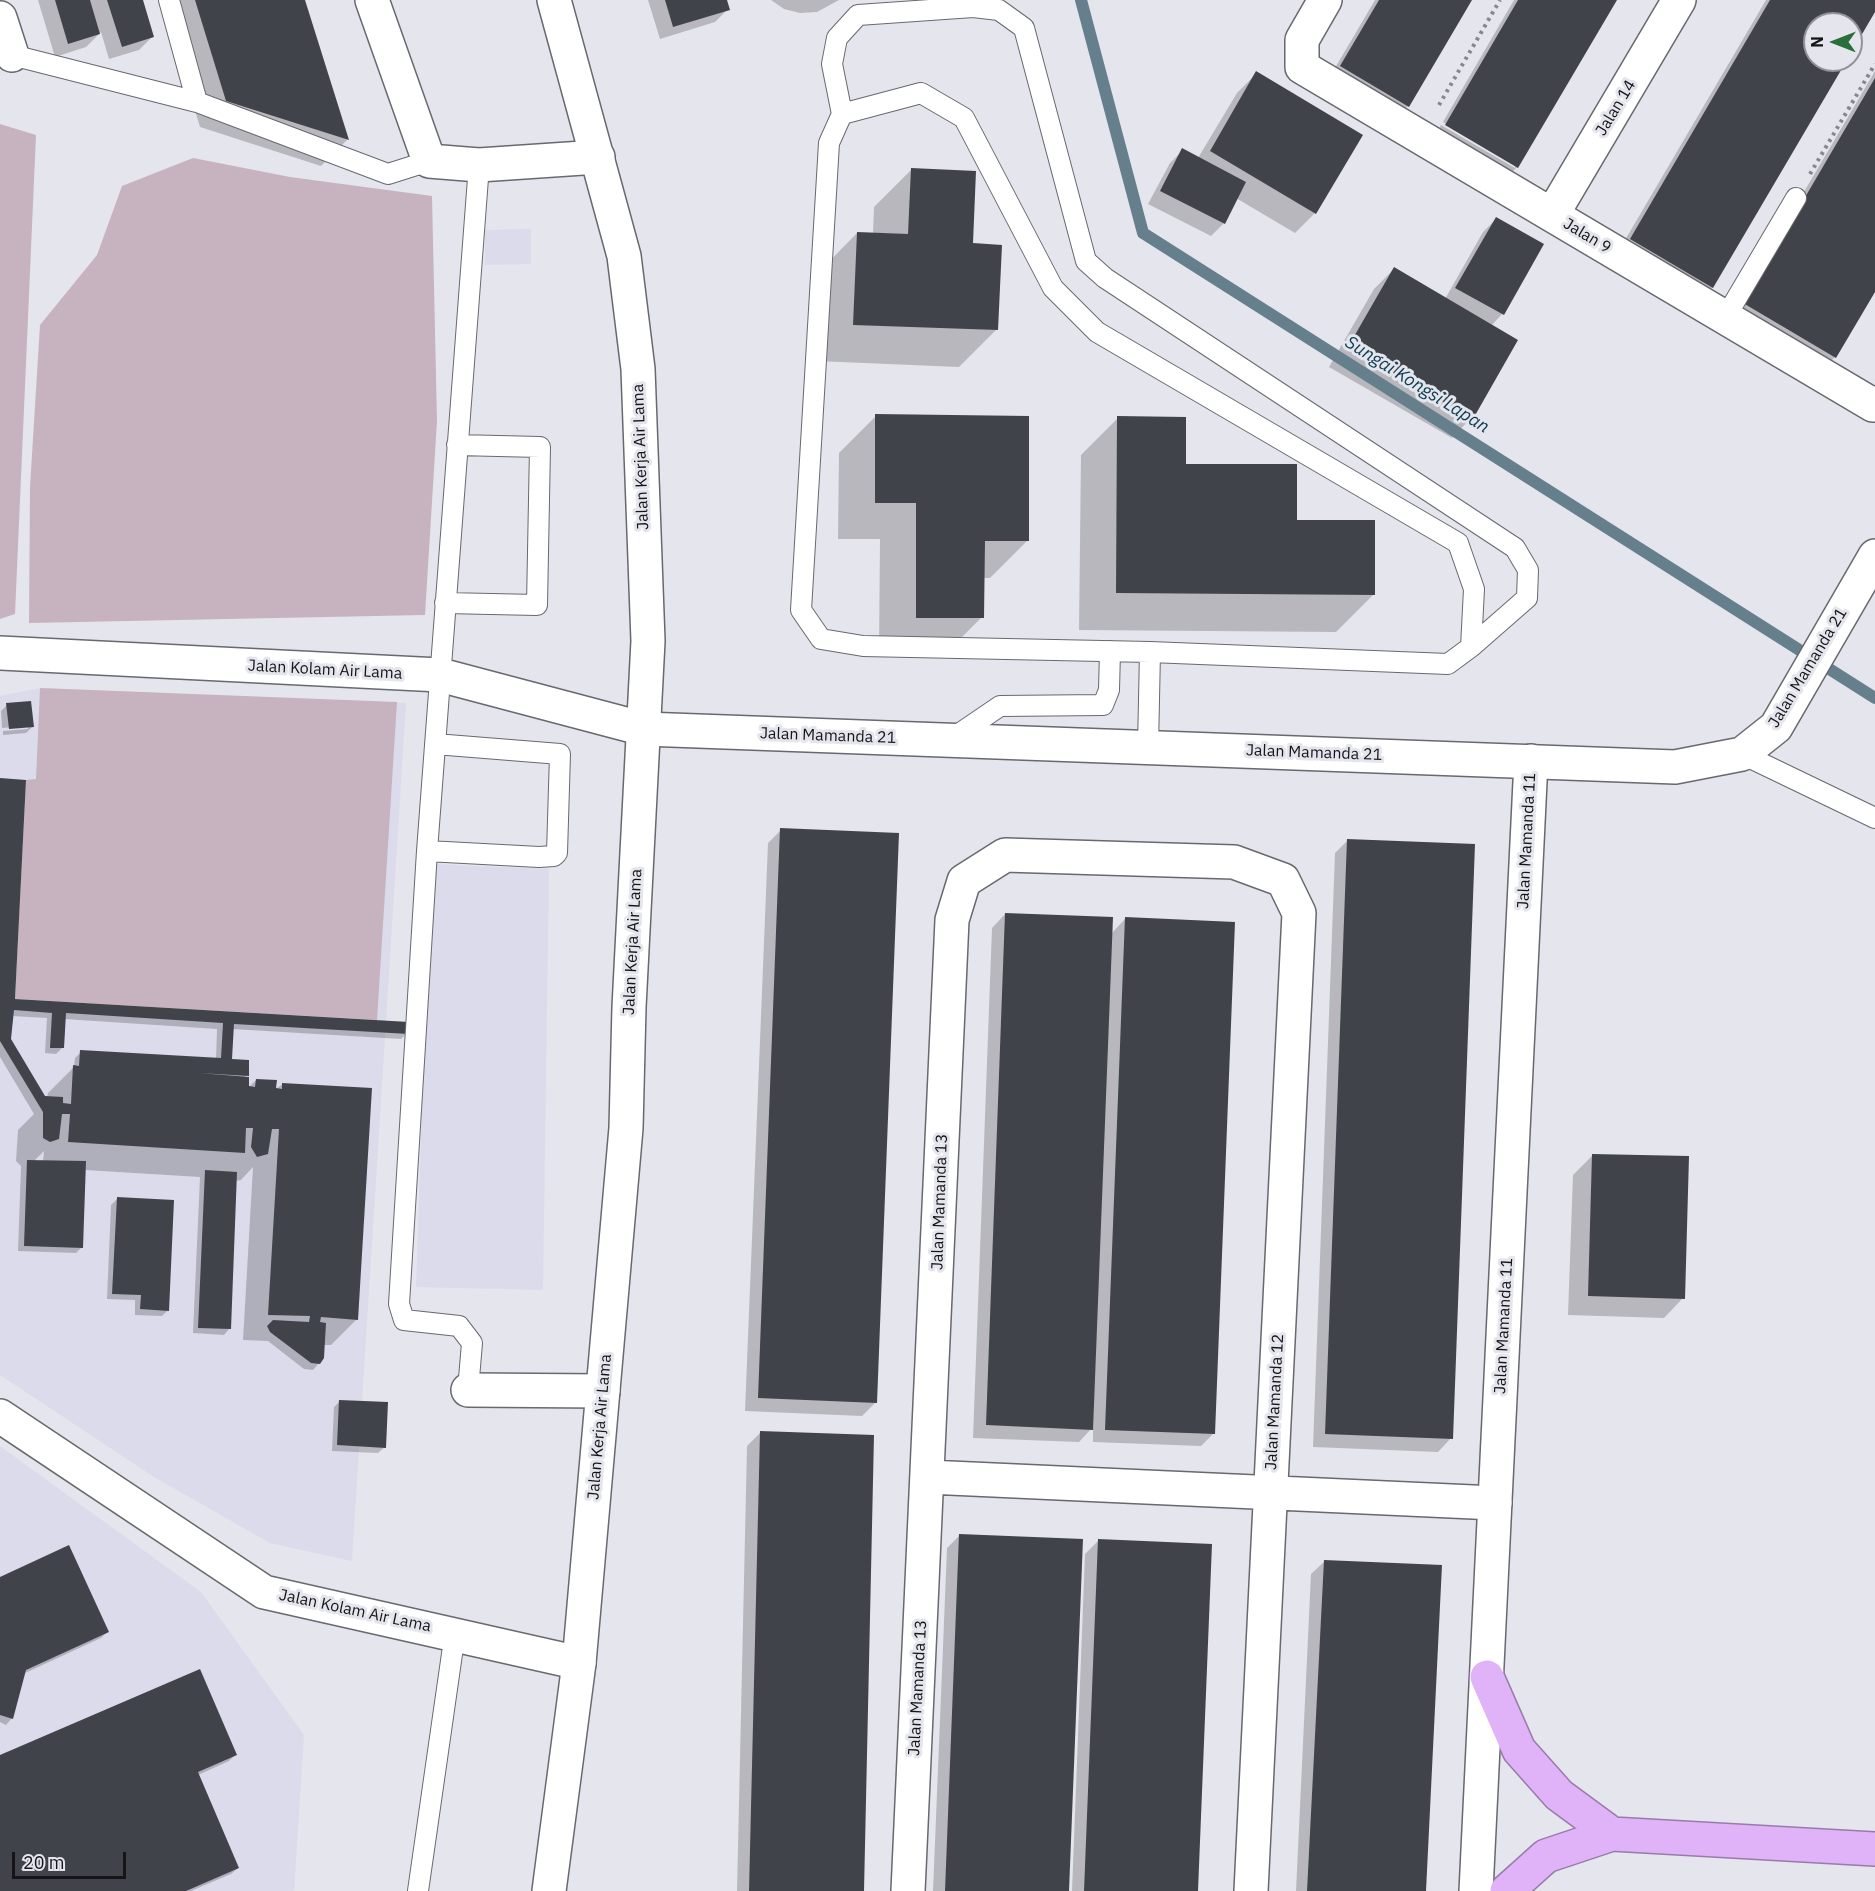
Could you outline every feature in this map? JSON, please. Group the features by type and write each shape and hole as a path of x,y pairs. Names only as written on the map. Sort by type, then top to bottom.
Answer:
{"highway":[{"path":"1487,1677 1519,1750 1559,1795 1612,1834"},
{"path":"1507,1891 1546,1857 1612,1834 1875,1849"}],"street":[{"path":"372,0 429,161 479,165 598,157"},
{"name":"Jalan Kerja Air Lama","path":"549,1891 579,1663 626,1128 629,1007 648,641 638,369 624,256 554,0"},
{"name":"Jalan 9","path":"1325,0 1302,40 1302,67 1874,404"},
{"name":"Jalan 14","path":"1552,215 1679,0"},
{"path":"0,18 12,55"},
{"name":"Jalan Mamanda 21","path":"644,729 1676,767 1742,754 1776,727 1875,556"},
{"name":"Jalan Kolam Air Lama","path":"0,653 440,675 644,729"},
{"name":"Jalan Mamanda 11","path":"1476,1891 1531,761"},
{"name":"Jalan Mamanda 13","path":"908,1891 952,920 964,881 1005,855 1234,862 1283,880 1299,913"},
{"name":"Jalan Mamanda 12","path":"1251,1891 1299,913"},
{"path":"468,1390 603,1391"},
{"name":"Jalan Kolam Air Lama","path":"0,1416 264,1592 579,1663"},
{"path":"928,1477 1495,1503"}],"lane":[{"path":"169,0 197,102"},
{"path":"973,7 999,9 1024,28 1086,261 1105,278 1515,548 1528,570 1527,598 1448,664 1150,652 863,645 821,639 801,610 829,143 842,114 832,63 837,38 858,15 973,7"},
{"path":"12,55 197,102 388,174 429,161"},
{"path":"842,114 921,93 964,118 1053,288 1097,332 1458,543 1474,589 1471,647"},
{"path":"468,1390 472,1343 459,1326 404,1320 399,1304 427,851 479,165"},
{"path":"1725,318 1796,198"},
{"path":"446,603 537,605 540,447 458,445"},
{"path":"950,740 1000,706 1103,705 1109,690 1110,651"},
{"path":"1148,747 1150,652"},
{"path":"427,851 539,857 554,856 557,853 560,754 435,744"},
{"path":"1742,754 1875,818"},
{"path":"418,1891 455,1634"}],"path":[{"path":"1421,137 1500,0"},
{"path":"1796,198 1875,64"}],"shaded area":[{"path":"0,124 36,135 15,614 0,619"},
{"path":"193,158 290,177 432,196 437,421 425,615 29,623 30,487 40,325 97,255 122,186"},
{"path":"531,229 531,264 485,265 485,230"},
{"path":"40,688 406,703 352,1561 270,1543 154,1477 0,1375 0,696"},
{"path":"40,688 397,702 377,1020 15,999 26,780 36,779"},
{"path":"430,864 549,869 543,1290 416,1287"},
{"path":"0,1446 201,1592 304,1735 294,1891 0,1891"}],"building":[{"path":"55,0 90,0 100,34 68,44"},
{"path":"107,0 143,0 154,37 122,47"},
{"path":"195,0 305,0 349,140 226,101"},
{"path":"665,0 727,0 730,10 673,27"},
{"path":"1379,0 1472,0 1409,107 1340,66"},
{"path":"1518,0 1617,0 1518,168 1445,125"},
{"path":"1770,0 1875,0 1875,12 1863,32 1863,12 1803,12 1803,72 1840,72 1713,288 1630,239"},
{"path":"1256,71 1363,135 1316,214 1210,151"},
{"path":"1875,78 1875,292 1836,358 1743,303"},
{"path":"1182,148 1246,182 1225,224 1160,191"},
{"path":"911,168 976,171 973,243 1002,245 998,330 853,325 857,232 908,234"},
{"path":"1496,217 1544,244 1504,315 1455,288"},
{"path":"1394,267 1518,340 1473,419 1348,347"},
{"path":"875,414 1029,416 1029,541 985,541 984,618 916,618 916,503 875,503"},
{"path":"1117,416 1186,417 1186,464 1297,464 1297,520 1375,520 1375,595 1116,593"},
{"path":"31,701 34,727 9,729 6,703"},
{"path":"0,778 26,780 15,999 409,1022 409,1034 234,1024 232,1059 249,1060 249,1076 199,1073 249,1077 249,1086 255,1087 256,1079 277,1080 276,1088 282,1089 282,1083 372,1088 358,1320 321,1317 320,1322 326,1323 324,1358 320,1364 311,1363 270,1332 267,1326 273,1320 309,1322 310,1316 268,1315 279,1129 272,1129 268,1154 257,1157 251,1147 253,1128 246,1128 245,1153 68,1142 70,1114 62,1114 59,1139 50,1142 43,1138 43,1112 0,1041","holes":["14,1010 52,1013 50,1048 64,1048 66,1013 223,1023 221,1058 80,1050 79,1066 73,1065 71,1104 63,1103 63,1097 45,1096 11,1039"]},
{"path":"780,828 899,833 877,1403 758,1398"},
{"path":"1347,839 1475,844 1453,1439 1325,1434"},
{"path":"1005,913 1113,917 1093,1430 986,1425"},
{"path":"1125,917 1235,922 1215,1434 1105,1430"},
{"path":"1592,1154 1689,1156 1685,1299 1588,1296"},
{"path":"27,1160 86,1161 83,1248 24,1246"},
{"path":"205,1170 237,1172 231,1329 198,1328"},
{"path":"117,1197 174,1200 169,1311 140,1309 141,1295 112,1294"},
{"path":"339,1400 388,1402 386,1448 337,1445"},
{"path":"760,1431 874,1435 864,1891 749,1891"},
{"path":"959,1534 1083,1539 1069,1891 945,1891"},
{"path":"1098,1539 1212,1544 1198,1891 1084,1891"},
{"path":"69,1545 109,1632 26,1670 13,1719 0,1715 0,1577"},
{"path":"1324,1560 1442,1565 1426,1891 1307,1891"},
{"path":"200,1669 237,1755 198,1772 239,1868 186,1891 0,1891 0,1755"}],"waterway":[{"name":"Sungai Kongsi Lapan","path":"1081,0 1143,233 1875,698"}]}
